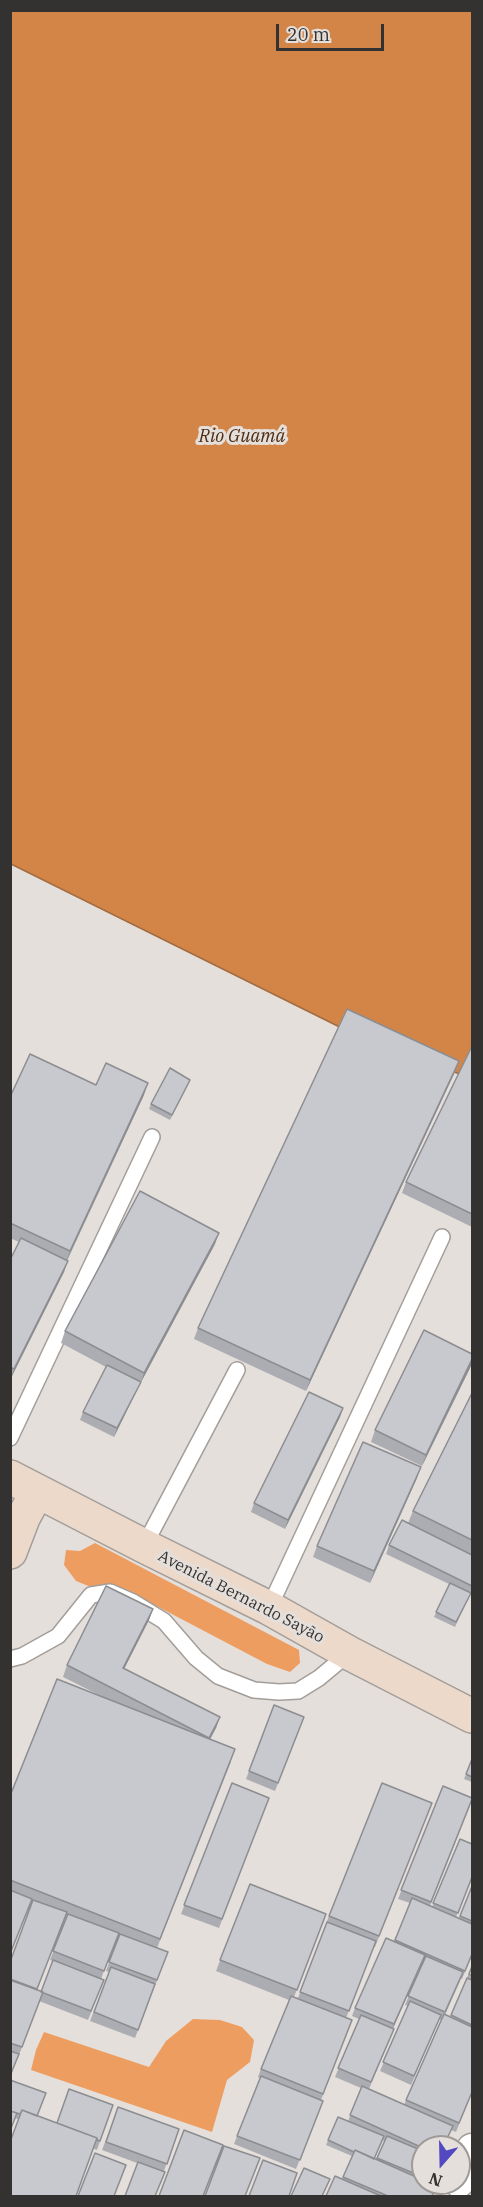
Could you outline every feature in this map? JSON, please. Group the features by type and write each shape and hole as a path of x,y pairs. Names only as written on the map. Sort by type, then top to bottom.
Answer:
{"main road":[{"name":"Avenida Bernardo Sayão","path":"24,1484 269,1608 349,1653 472,1716"},
{"path":"10,1552 19,1526 24,1484"}],"lane":[{"path":"10,1438 152,1137"},
{"path":"269,1608 442,1237"},
{"path":"144,1546 237,1370"},
{"path":"10,1659 22,1656 58,1636 91,1594 110,1592 133,1602 164,1621 196,1658 218,1676 254,1690 298,1691 319,1678 349,1653"}],"shaded area":[{"path":"95,1543 299,1650 300,1663 290,1672 267,1664 120,1589 91,1587 76,1581 64,1565 66,1550 80,1551"},
{"path":"193,2019 220,2020 242,2027 254,2040 250,2062 227,2080 212,2132 31,2070 44,2032 149,2067 166,2041"}],"water":[{"name":"Rio Guamá","path":"10,11 472,11 472,1078 382,1048 11,864"}],"building":[{"path":"347,1009 459,1061 310,1380 198,1328"},
{"path":"472,1046 472,1214 406,1182"},
{"path":"30,1054 96,1085 106,1063 148,1083 70,1251 10,1223 10,1097"},
{"path":"170,1068 190,1080 172,1115 151,1104"},
{"path":"140,1191 219,1233 144,1373 65,1331"},
{"path":"21,1238 68,1261 14,1369 10,1367 10,1260"},
{"path":"424,1330 472,1354 472,1359 426,1455 375,1430"},
{"path":"107,1365 141,1382 117,1428 83,1412"},
{"path":"309,1392 343,1408 288,1520 254,1503"},
{"path":"472,1393 472,1540 413,1511"},
{"path":"363,1442 421,1467 374,1571 317,1546"},
{"path":"402,1520 472,1555 472,1586 389,1545"},
{"path":"450,1583 471,1593 456,1622 436,1612"},
{"path":"106,1586 153,1609 123,1668 220,1717 209,1738 67,1665"},
{"path":"57,1679 235,1749 160,1939 10,1880 10,1796"},
{"path":"274,1705 304,1717 278,1783 249,1771"},
{"path":"472,1759 472,1777 466,1774"},
{"path":"232,1783 269,1798 222,1919 184,1905"},
{"path":"382,1783 432,1803 379,1936 329,1916"},
{"path":"443,1786 472,1799 431,1902 401,1890"},
{"path":"460,1839 472,1844 472,1877 458,1913 433,1903"},
{"path":"250,1884 326,1914 297,1990 220,1960"},
{"path":"472,1886 472,1921 460,1916"},
{"path":"10,1890 32,1899 10,1954"},
{"path":"412,1898 472,1924 472,1954 465,1971 395,1940"},
{"path":"33,1900 67,1912 37,1989 10,1979 10,1962"},
{"path":"68,1914 119,1933 104,1971 53,1951"},
{"path":"327,1922 376,1941 349,2011 300,1992"},
{"path":"120,1934 168,1952 157,1980 109,1962"},
{"path":"386,1938 425,1955 394,2024 355,2008"},
{"path":"426,1956 463,1972 445,2012 408,1996"},
{"path":"53,1960 104,1980 91,2011 41,1992"},
{"path":"111,1967 155,1984 138,2030 94,2012"},
{"path":"467,1978 472,1980 472,2025 451,2015"},
{"path":"10,1980 43,1992 22,2047 10,2043"},
{"path":"291,1996 352,2020 323,2094 261,2069"},
{"path":"410,2001 441,2015 414,2076 383,2062"},
{"path":"444,2014 472,2027 472,2092 459,2123 406,2100"},
{"path":"361,2015 394,2029 371,2082 338,2068"},
{"path":"10,2051 19,2054 10,2076"},
{"path":"261,2076 323,2101 300,2160 237,2136"},
{"path":"10,2080 46,2093 37,2116 22,2110 20,2114 10,2111"},
{"path":"362,2086 453,2126 449,2135 411,2135 411,2143 350,2115"},
{"path":"69,2089 113,2105 100,2141 57,2123"},
{"path":"118,2107 179,2129 167,2164 106,2142"},
{"path":"22,2110 97,2138 76,2196 10,2196 10,2142"},
{"path":"10,2111 17,2113 10,2131"},
{"path":"338,2117 384,2136 374,2159 328,2140"},
{"path":"184,2130 223,2145 203,2196 159,2196"},
{"path":"387,2136 411,2146 411,2172 377,2158"},
{"path":"224,2146 260,2158 245,2196 205,2196"},
{"path":"355,2150 411,2175 411,2195 432,2195 388,2196 343,2177"},
{"path":"95,2153 126,2165 114,2196 78,2196"},
{"path":"263,2160 297,2173 289,2196 249,2196"},
{"path":"138,2162 165,2172 155,2196 125,2196"},
{"path":"304,2168 330,2179 322,2196 291,2196"},
{"path":"335,2176 381,2196 326,2196"}]}
